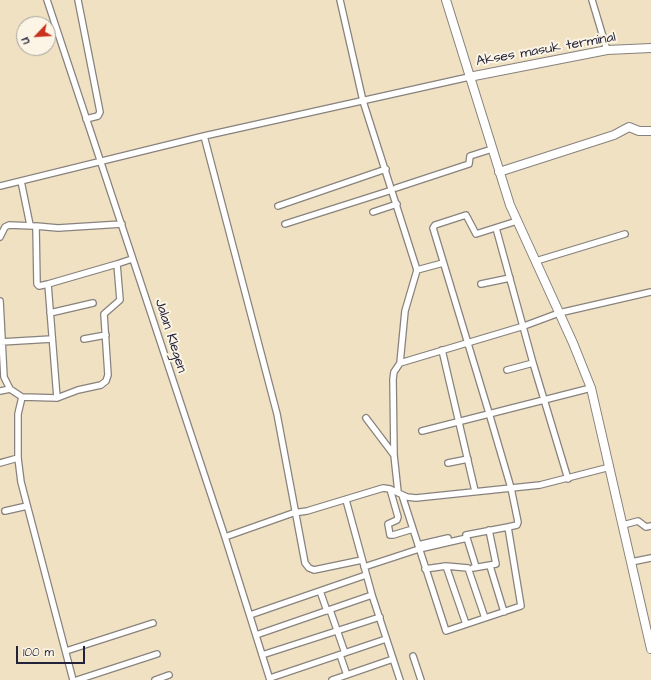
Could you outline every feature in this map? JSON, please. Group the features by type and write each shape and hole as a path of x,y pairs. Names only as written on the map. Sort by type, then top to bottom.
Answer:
{"street":[{"name":"Jalan Klegen","path":"47,0 225,537 270,679"},
{"path":"78,0 100,112 98,116 86,119"},
{"path":"340,0 363,102 394,189 397,204 417,270 405,311 400,363 394,372 393,379 394,456 400,493 414,529 425,569 445,630 520,607 522,603 508,527"},
{"path":"446,0 499,172 517,221 591,388 651,649"},
{"path":"592,0 607,50"},
{"name":"Akses masuk terminal","path":"469,77 607,50 651,48"},
{"path":"0,186 204,136 363,102 469,77"},
{"path":"499,172 614,136 629,127 639,131 651,132"},
{"path":"204,136 277,414 296,513 301,550 305,563 309,568 314,570 362,560"},
{"path":"285,224 469,164 470,156 492,149"},
{"path":"278,206 386,169"},
{"path":"21,181 33,226 37,284 39,286 132,259"},
{"path":"373,212 397,204"},
{"path":"364,567 426,545 518,524 511,488 433,228 435,225 466,215 476,234 517,221"},
{"path":"0,237 5,227 9,224 58,228 122,224"},
{"path":"496,228 533,363 568,478"},
{"path":"536,261 626,234"},
{"path":"417,270 443,263"},
{"path":"0,301 3,324 1,342 4,377 10,389 22,397 57,398 106,381 108,375 104,314 116,305 120,298 117,264"},
{"path":"481,284 510,278"},
{"path":"48,284 57,398"},
{"path":"400,363 524,326 559,313 651,292"},
{"path":"50,313 93,303"},
{"path":"84,340 106,336"},
{"path":"1,342 52,339"},
{"path":"442,350 475,491"},
{"path":"507,370 533,363"},
{"path":"422,431 591,388"},
{"path":"0,392 10,389"},
{"path":"22,397 18,414 18,458 27,506 73,680"},
{"path":"366,418 394,456"},
{"path":"0,463 18,458"},
{"path":"448,463 468,459"},
{"path":"225,537 296,513 346,500 383,488 416,498 540,485 610,466"},
{"path":"390,489 398,517 397,520 388,524 390,534 393,535 414,529"},
{"path":"346,500 366,575 400,680"},
{"path":"5,511 27,506"},
{"path":"623,525 638,521 646,526 651,526"},
{"path":"425,569 446,566 468,568 490,566 496,563 489,530"},
{"path":"466,536 476,567"},
{"path":"631,562 651,558"},
{"path":"446,566 466,624"},
{"path":"490,566 504,612"},
{"path":"468,568 485,618"},
{"path":"250,615 366,575"},
{"path":"320,591 338,632 347,675"},
{"path":"256,635 372,595"},
{"path":"262,655 338,632 380,617"},
{"path":"66,651 153,623"},
{"path":"270,679 386,639"},
{"path":"77,680 157,654"},
{"path":"413,656 421,680"},
{"path":"332,680 392,659"},
{"path":"155,680 169,675"}]}
